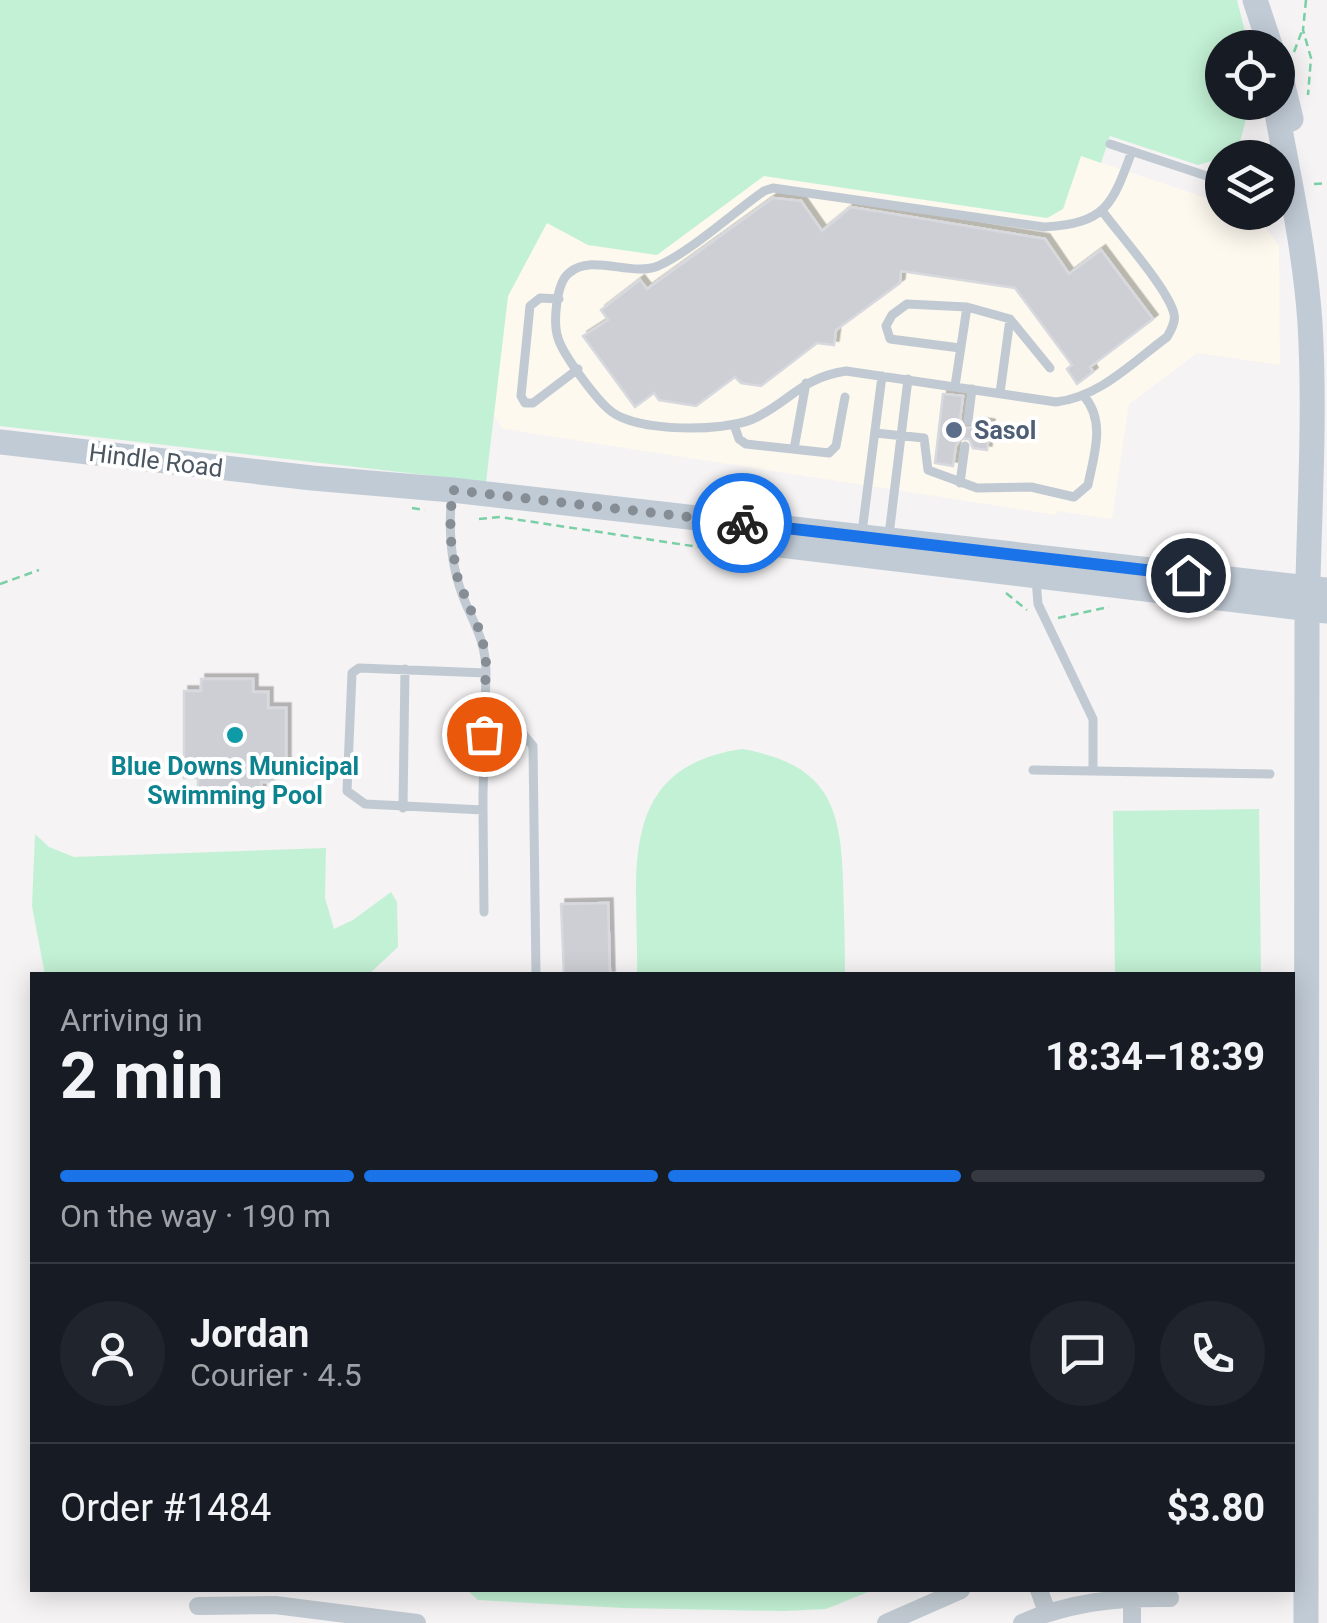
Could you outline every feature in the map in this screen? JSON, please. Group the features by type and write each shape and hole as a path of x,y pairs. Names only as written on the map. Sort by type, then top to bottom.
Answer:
{"main road":[{"path":"1255,0 1267,30"},
{"path":"1276,120 1277,144 1310,324 1311,518 1317,599 1306,1623"},
{"path":"1291,120 1327,332"},
{"name":"Hindle Road","path":"0,442 1317,599"},
{"name":"Hindle Road","path":"888,549 1036,576 1317,599"}],"street":[{"path":"886,1623 956,1592"},
{"path":"1039,1592 1048,1612"},
{"path":"1132,1598 1132,1623"},
{"path":"1022,1623 1048,1612 1110,1599 1170,1598"},
{"path":"198,1606 276,1605 417,1623"}],"lane":[{"path":"1110,144 1205,176"},
{"path":"1102,212 1166,296 1174,314 1173,325 1167,337 1084,396 1056,402 846,371 806,382 767,411 734,425 692,429 613,414 558,340 559,299 566,275 578,267 656,266 773,188 1044,227 1082,223 1102,212 1118,191 1132,152"},
{"path":"559,299 540,298 530,306 521,396 533,404 578,369"},
{"path":"960,348 890,339 886,326 892,314 906,304 967,307 1010,319 1050,368"},
{"path":"955,386 967,307"},
{"path":"1000,393 1010,319"},
{"path":"861,546 882,376"},
{"path":"888,549 908,379"},
{"path":"794,449 806,382"},
{"path":"968,421 972,389"},
{"path":"875,433 924,438 928,470 960,484 977,488 1031,487 1068,498 1079,496 1088,485 1098,430 1094,408 1084,396"},
{"path":"734,425 743,443 834,452 844,397"},
{"path":"960,484 964,446"},
{"path":"452,496 451,545 458,580 481,634 486,673 484,912"},
{"path":"1036,576 1038,604 1093,719 1093,771"},
{"path":"483,810 366,804 347,791 352,672 359,668 486,673"},
{"path":"404,808 406,669"},
{"path":"484,734 523,734 533,746 536,972"},
{"path":"1034,770 1270,774"}],"path":[{"path":"1306,0 1302,30 1311,58 1307,105"},
{"path":"1295,35 1302,30"},
{"path":"1309,184 1327,182"},
{"path":"0,584 40,570"}],"shaded area":[{"path":"1081,156 1205,197 1205,230 1267,230 1279,246 1280,365 1197,353 1129,404 1112,519 1057,511 1056,515 503,429 494,416 508,296 547,223 588,245 657,255 763,176 1047,218 1063,209"}],"green space":[{"path":"0,0 1237,0 1245,30 1205,30 1205,120 1246,120 1241,140 1205,140 1205,163 1198,165 1110,136 1101,163 1081,156 1063,209 1047,218 764,176 657,255 588,245 547,223 508,296 486,482 0,426"},
{"path":"742,749 770,756 793,765 823,791 832,808 841,853 845,972 637,972 637,865 642,832 653,802 671,778 701,760"},
{"path":"1259,809 1261,972 1115,972 1113,811"},
{"path":"35,834 49,847 74,857 326,848 325,898 334,929 391,892 397,902 398,947 371,972 44,972 32,906"},
{"path":"469,1592 868,1592 826,1609 784,1611 478,1600"}],"building":[{"path":"773,198 801,201 822,231 851,207 1045,239 1069,274 1101,250 1153,319 1090,367 1093,372 1077,384 1067,369 1072,365 1015,288 901,271 900,283 836,330 834,345 817,343 761,386 741,383 735,377 696,406 659,400 654,393 635,407 583,336 608,320 601,310 640,280 647,289"},
{"path":"943,394 963,396 960,419 964,428 972,428 976,422 990,424 987,450 973,448 969,439 961,439 956,445 953,466 935,463"},
{"name":"Blue Downs Municipal Swimming Pool","path":"201,679 253,679 253,692 268,692 268,708 286,708 286,762 274,762 274,782 261,782 261,799 198,799 198,778 184,778 184,691 201,691"},
{"path":"608,903 610,972 564,972 561,904"}],"way so far":[{"path":"484,734 486,658 481,634 458,580 450,535 452,490 742,523"}],"place":[{"name":"Sasol","path":"954,430"},
{"name":"Blue Downs Municipal Swimming Pool","path":"235,735"}],"route":[{"path":"742,523 1188,575"}]}
